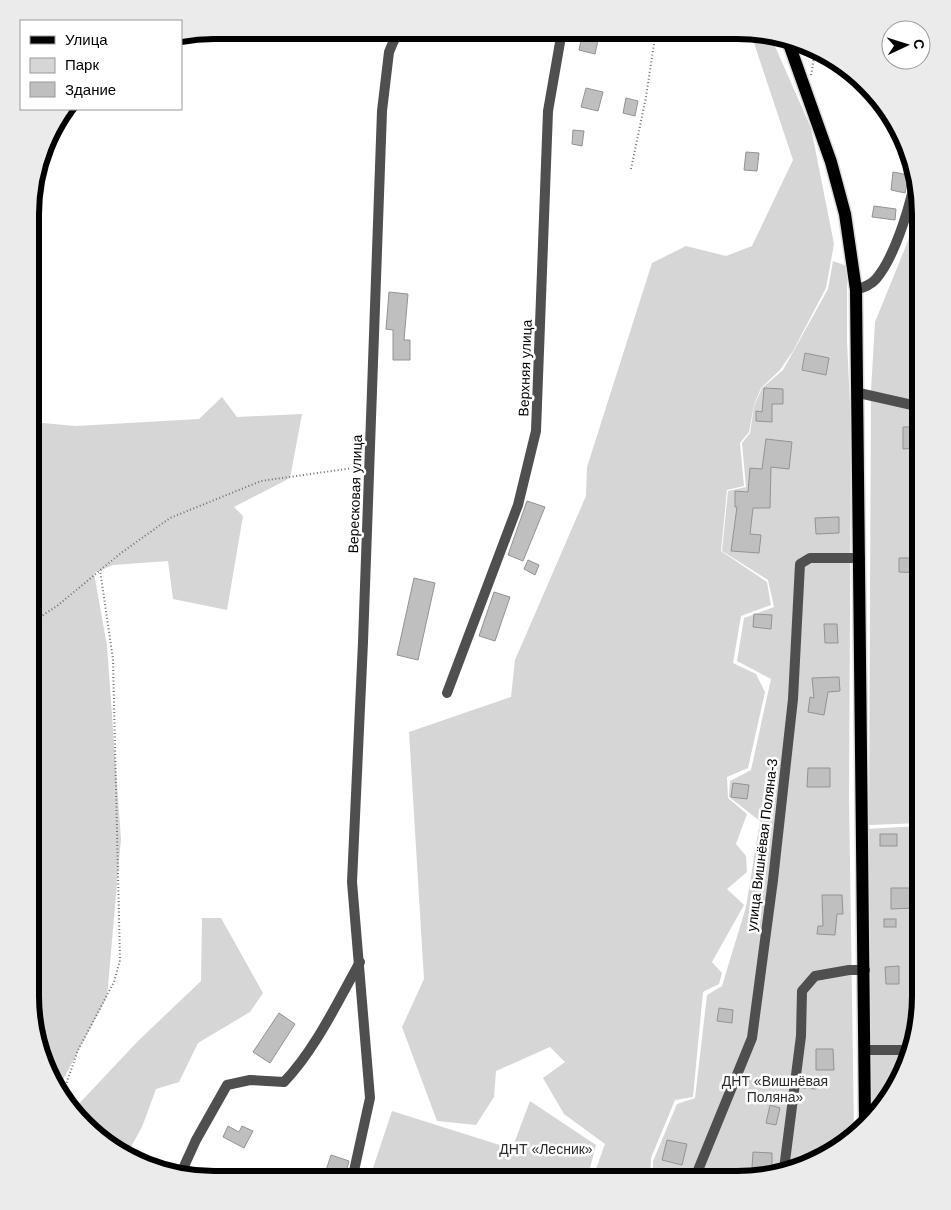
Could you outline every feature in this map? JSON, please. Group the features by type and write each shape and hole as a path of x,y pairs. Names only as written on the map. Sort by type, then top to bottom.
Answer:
{"main road":[{"path":"790,47 831,162 845,214 856,290 859,393 865,1115"}],"street":[{"name":"Вересковая улица","path":"354,1171 370,1098 352,882 382,111 389,52 394,39"},
{"name":"Верхняя улица","path":"447,693 518,505 536,431 548,111 561,39"},
{"path":"856,290 868,285 877,278 890,254 911,197"},
{"path":"859,393 912,405"},
{"name":"улица Вишнёвая Поляна-3","path":"698,1171 752,1038 773,880 793,700 800,564 810,558 860,558"},
{"path":"184,1169 196,1140 226,1085 250,1080 284,1082 293,1073 332,1011 360,961"},
{"path":"785,1164 801,1036 802,991 815,976 849,970 864,970"},
{"path":"865,1050 904,1050"}],"path":[{"path":"631,169 646,97 655,39"},
{"path":"39,618 57,606 100,570 170,518 261,481 369,465"},
{"path":"65,1088 78,1050 114,982 120,960 113,659 100,570"}],"green space":[{"path":"756,40 773,43 811,128 834,244 826,288 793,351 780,370 761,388 754,405 749,432 740,443 744,486 727,490 721,551 767,582 771,605 741,616 733,663 756,674 765,692 748,768 727,777 728,798 747,814 736,844 746,856 747,872 727,889 744,905 712,962 722,973 719,984 703,992 693,1097 675,1100 651,1158 650,1171 595,1171 605,1144 564,1114 543,1078 565,1062 550,1047 496,1071 494,1097 476,1125 437,1121 402,1027 424,979 409,732 511,697 515,660 586,496 587,467 652,263 686,246 726,256 752,246 793,160 754,43"},
{"path":"912,218 912,823 869,825 871,391 875,322 908,241"},
{"name":"ДНТ «Вишнёвая Поляна»","path":"833,261 847,266 847,341 851,427 849,795 854,1126 825,1148 783,1165 749,1171 653,1171 653,1161 677,1104 695,1098 707,995 722,986 746,907 760,821 729,797 730,781 751,770 771,679 737,661 744,618 774,607 768,580 722,551 728,491 746,487 742,443 750,433 754,406 762,388 783,370 828,289"},
{"path":"222,397 237,417 302,414 290,478 234,507 243,516 227,610 173,599 168,561 113,565 94,573 107,646 121,839 107,997 61,1083 45,1042 40,1019 39,997 39,423 76,426 199,419"},
{"path":"912,826 912,1008 909,1031 903,1053 894,1074 883,1094 864,1117 865,829"},
{"path":"202,918 221,918 263,993 250,1012 198,1043 179,1082 156,1089 142,1127 129,1150 107,1135 77,1106 138,1041 201,981"},
{"name":"ДНТ «Лесник»","path":"530,1101 596,1145 589,1171 372,1171 392,1111 512,1149"}],"building":[{"path":"581,39 598,39 595,54 579,50"},
{"path":"586,88 603,92 598,111 581,107"},
{"path":"626,98 638,101 635,116 623,113"},
{"path":"573,130 584,131 582,146 572,144"},
{"path":"746,152 759,153 757,171 744,170"},
{"path":"893,172 907,175 905,193 891,190"},
{"path":"874,206 896,209 895,220 872,217"},
{"path":"389,292 408,294 404,340 410,340 410,360 393,360 393,330 386,329"},
{"path":"805,353 829,358 826,375 802,370"},
{"path":"764,388 783,389 783,404 772,404 772,422 756,421 756,411 762,412"},
{"path":"903,427 912,427 912,448 903,449"},
{"path":"766,439 792,442 789,469 771,467 770,508 753,508 750,534 761,535 759,553 731,551 737,507 735,507 735,491 748,492 750,468 762,469"},
{"path":"527,501 545,507 523,561 508,555"},
{"path":"839,517 839,533 816,534 815,518"},
{"path":"899,558 912,558 912,573 899,572"},
{"path":"528,560 539,565 535,575 524,569"},
{"path":"414,578 435,583 418,660 397,655"},
{"path":"494,592 510,597 495,641 479,636"},
{"path":"754,614 772,615 771,629 753,627"},
{"path":"824,624 837,624 838,643 825,643"},
{"path":"839,677 840,691 828,692 824,715 808,712 810,697 814,698 812,678"},
{"path":"808,768 830,768 830,787 807,787"},
{"path":"733,783 749,785 747,799 731,797"},
{"path":"880,834 897,834 897,846 880,846"},
{"path":"891,888 912,888 912,908 891,909"},
{"path":"822,895 842,895 843,914 837,914 835,935 817,934 818,926 823,926"},
{"path":"884,919 896,919 896,927 884,927"},
{"path":"899,966 899,984 886,984 885,967"},
{"path":"719,1008 733,1010 732,1023 717,1021"},
{"path":"279,1013 295,1024 270,1063 253,1052"},
{"path":"816,1049 833,1049 834,1070 816,1070"},
{"path":"803,1076 817,1078 816,1089 801,1088"},
{"path":"770,1105 780,1108 776,1125 766,1123"},
{"path":"228,1126 239,1132 242,1126 253,1131 244,1148 223,1137"},
{"path":"667,1140 687,1144 682,1165 662,1160"},
{"path":"753,1152 772,1153 772,1167 752,1168"},
{"path":"331,1155 349,1161 346,1171 326,1171"}]}
